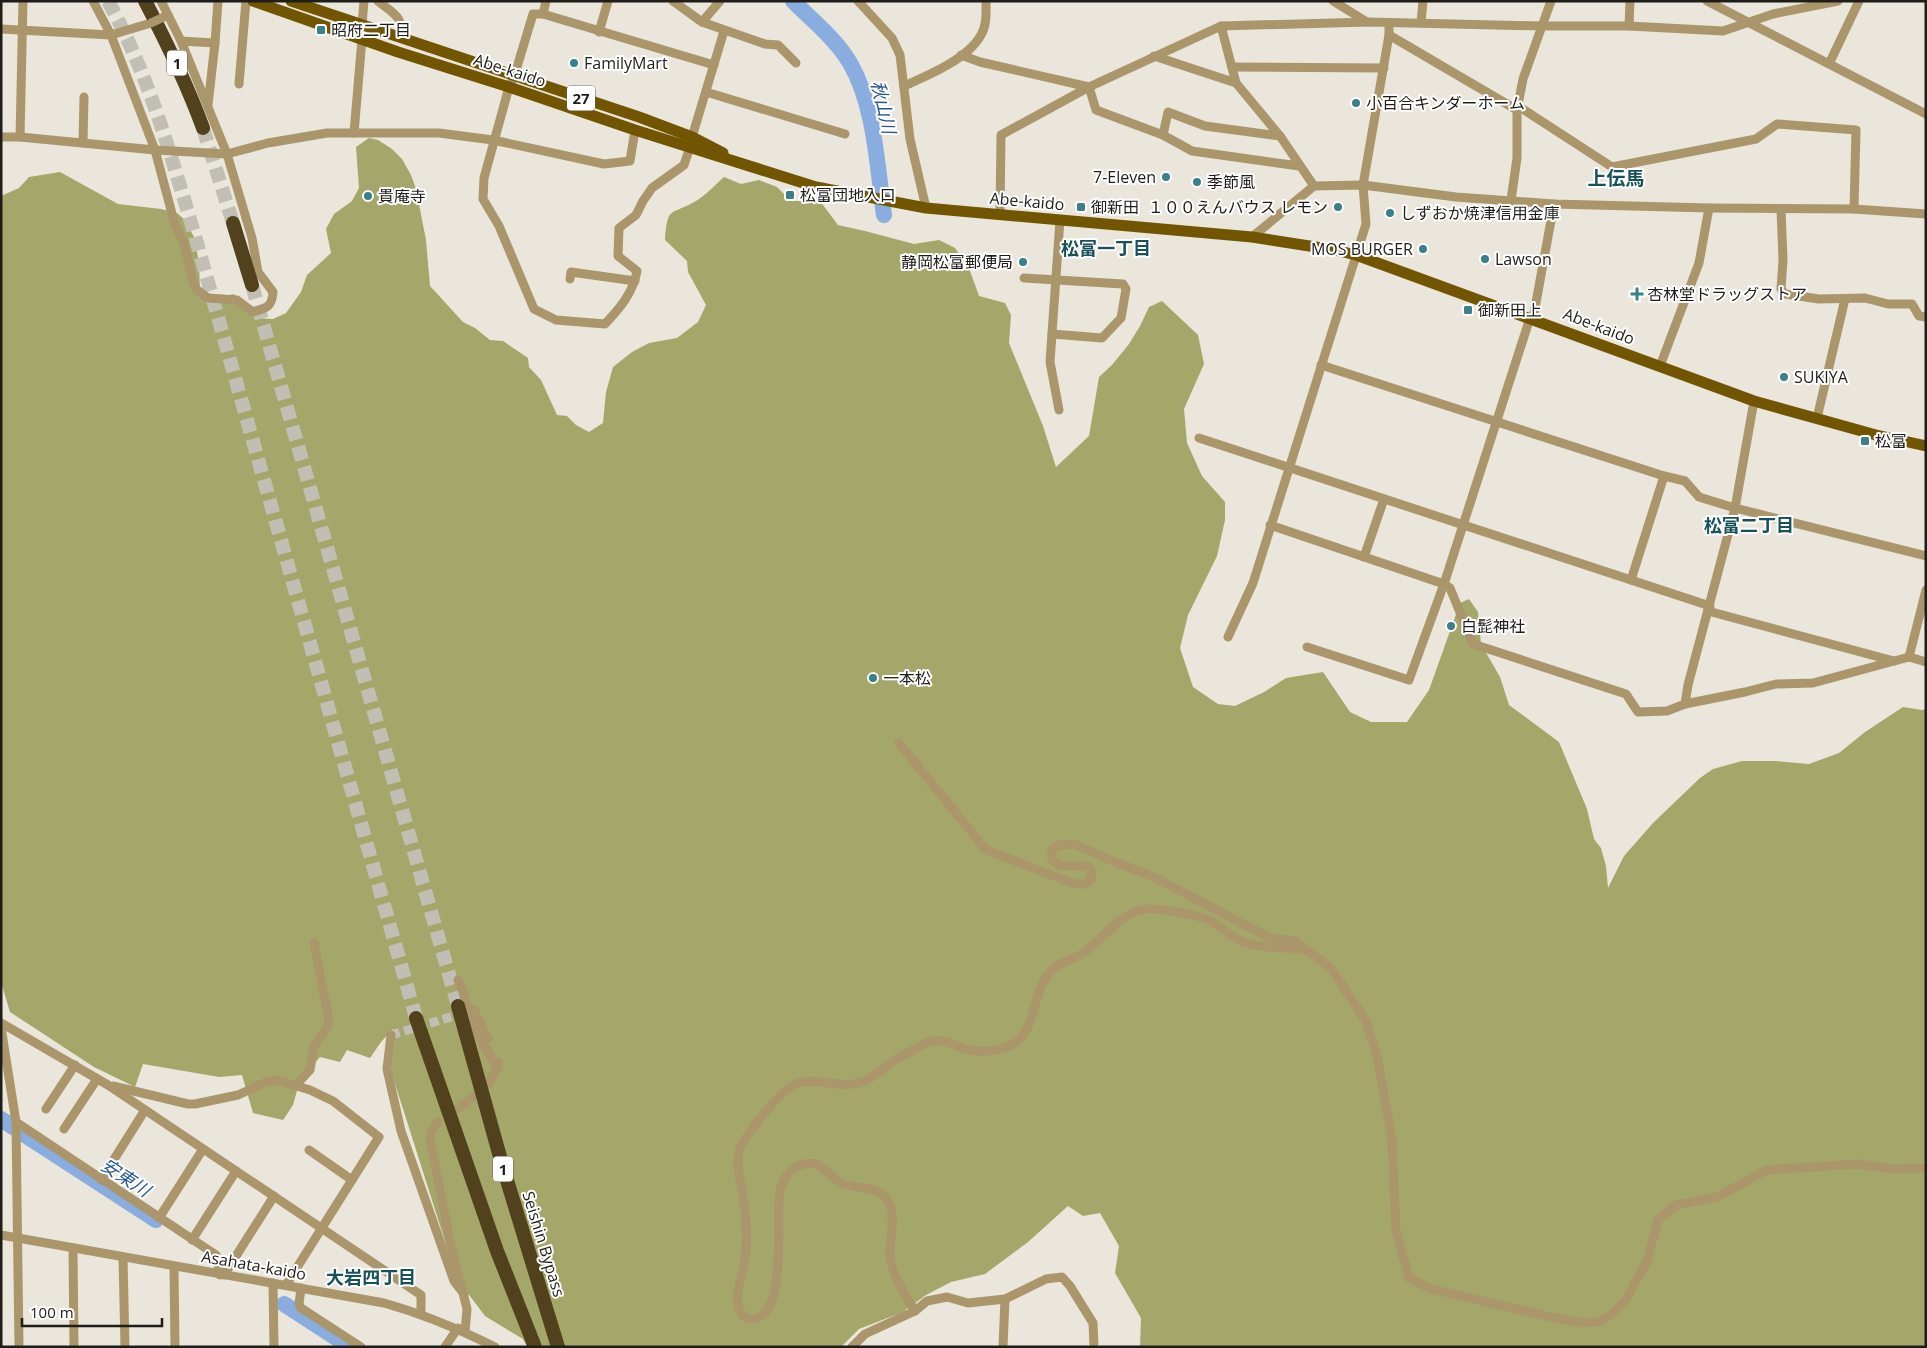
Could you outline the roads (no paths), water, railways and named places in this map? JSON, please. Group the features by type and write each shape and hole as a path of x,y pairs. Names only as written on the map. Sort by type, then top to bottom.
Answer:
{"highway":[{"name":"1","path":"145,1 175,59 203,128"},
{"path":"233,223 252,285"},
{"name":"Seishin Bypass","path":"458,1006 502,1164 558,1347"},
{"name":"1","path":"416,1018 497,1251 535,1347"}],"main road":[{"name":"Abe-kaido","path":"254,1 362,39 639,117 756,170 816,188 926,208 1252,237 1356,255 1754,401 1876,435 1926,446"},
{"name":"Abe-kaido","path":"291,1 402,38 635,130 691,142"}],"street":[{"path":"20,137 23,1"},
{"path":"93,1 111,35 155,150 175,225 184,242 193,283 197,290 208,298 237,300 253,312 266,308 272,301 273,292 258,272 252,238 227,154 181,41 161,1"},
{"path":"208,108 218,1"},
{"path":"239,84 246,1"},
{"path":"362,25 364,1"},
{"path":"378,1 399,18 402,24 402,38"},
{"path":"543,14 546,1"},
{"path":"599,32 608,1"},
{"path":"674,1 702,22 765,44 778,45 796,63"},
{"path":"702,22 720,1"},
{"path":"858,1 892,38 900,55 910,139 926,208"},
{"path":"904,86 931,74 961,55 977,42 982,34 986,20 986,1"},
{"path":"1333,1 1368,22"},
{"path":"1421,23 1424,1"},
{"path":"1511,200 1517,158 1518,108 1523,79 1551,1"},
{"path":"1629,26 1630,1"},
{"path":"1707,1 1926,114"},
{"path":"1000,214 1001,135 1089,87 1221,26 1368,22 1629,26 1723,30 1773,14 1838,1"},
{"path":"1829,64 1859,1"},
{"path":"714,65 543,14 534,14 493,140 484,178 483,199 499,226 534,309 556,320 605,324 624,304 638,271 618,256 619,228 636,215 643,200 652,188 684,165 706,92 714,65 724,31"},
{"path":"1,29 111,35 168,15"},
{"path":"1228,637 1252,583 1366,224 1363,185 1384,68 1389,23"},
{"path":"1221,26 1236,83 1280,136 1314,186"},
{"path":"1389,35 1518,108 1612,167 1756,139 1777,124 1856,130 1854,209"},
{"path":"354,133 362,39"},
{"path":"181,41 215,43"},
{"path":"961,55 980,62 1089,87"},
{"path":"1154,56 1236,83"},
{"path":"1232,67 1384,68"},
{"path":"1089,87 1096,110 1163,135 1192,150 1299,166"},
{"path":"706,92 845,134"},
{"path":"83,143 84,97"},
{"path":"1163,135 1168,112 1205,126 1280,136"},
{"path":"1,137 227,154 318,134 439,133 493,140 604,164 630,161 635,130"},
{"path":"1252,237 1314,186 1363,185 1456,197 1554,204 1854,209 1926,214"},
{"path":"1307,647 1409,680 1444,584 1496,422 1532,318 1554,204"},
{"path":"1660,366 1699,262 1709,208"},
{"path":"1781,209 1783,260 1781,289 1785,294 1819,299 1865,298 1888,304 1912,304 1919,316 1926,317"},
{"path":"1059,410 1050,362 1060,220"},
{"path":"570,279 571,272 635,281"},
{"path":"1024,278 1123,284 1126,289 1121,318 1102,338 1052,334"},
{"path":"1817,418 1845,298"},
{"path":"1321,365 1664,476 1685,481 1699,497 1926,556"},
{"path":"1685,704 1688,685 1736,508 1754,401"},
{"path":"1199,438 1631,580 1709,608 1894,661"},
{"path":"1631,580 1664,476"},
{"path":"1364,557 1384,499"},
{"path":"1270,525 1444,584 1450,588 1473,644 1626,694 1638,712 1667,711 1685,704 1776,684 1813,683 1908,657 1926,662"},
{"path":"1908,657 1926,590"},
{"path":"899,743 986,850 1075,884 1084,884 1091,880 1092,871 1088,866 1062,866 1054,862 1051,856 1052,850 1059,845 1074,844 1154,877 1270,938 1296,941 1330,966 1366,1021 1377,1056 1392,1139 1396,1231 1409,1278 1431,1290 1582,1323 1598,1322 1611,1315 1625,1301 1647,1261 1658,1220 1676,1205 1717,1197 1768,1170 1858,1164 1892,1169 1926,1168"},
{"path":"915,1311 895,1276 890,1256 892,1210 887,1199 879,1191 855,1188 842,1184 830,1176 821,1166 812,1162 795,1167 786,1176 780,1189 779,1265 771,1302 766,1314 756,1319 748,1319 742,1314 738,1304 739,1281 745,1258 746,1236 738,1152 745,1136 782,1093 790,1086 814,1080 840,1084 859,1083 876,1075 896,1060 929,1041 947,1041 964,1048 985,1051 1007,1047 1018,1041 1026,1030 1043,982 1056,965 1084,952 1116,923 1130,914 1146,909 1206,919 1240,940 1262,947 1303,948"},
{"path":"296,1085 310,1070 314,1046 327,1028 329,1021 314,943"},
{"path":"458,980 470,1017 490,1056 498,1067"},
{"path":"474,1010 498,1060 498,1067 488,1084"},
{"path":"1,1023 108,1085 421,1295 421,1314"},
{"path":"1,1027 16,1122 19,1347"},
{"path":"391,1035 387,1069 401,1131 454,1281 464,1294"},
{"path":"46,1110 75,1066"},
{"path":"64,1129 97,1079"},
{"path":"108,1085 188,1104 238,1095 266,1082 277,1080 296,1085 333,1101 379,1137 286,1285"},
{"path":"456,1110 476,1095"},
{"path":"101,1180 145,1110"},
{"path":"16,1122 216,1255 222,1275"},
{"path":"438,1122 431,1131 430,1139 450,1241 467,1309 461,1330 445,1347"},
{"path":"159,1218 204,1149"},
{"path":"309,1150 352,1180"},
{"path":"192,1240 236,1171"},
{"path":"222,1275 274,1196"},
{"name":"Asahata-kaido","path":"2,1234 174,1267 384,1303 421,1314 496,1347"},
{"path":"73,1248 74,1347"},
{"path":"123,1257 125,1347"},
{"path":"174,1267 175,1347"},
{"path":"852,1347 865,1334 915,1311 927,1301 947,1297 968,1303 1005,1299 1046,1280 1062,1276 1093,1323 1094,1347"},
{"path":"272,1283 274,1347"},
{"path":"301,1288 299,1304 301,1308 361,1347"},
{"path":"1003,1347 1005,1299"}],"waterway":[{"name":"秋山川","path":"793,1 838,46 850,63 858,80 865,98 874,137 884,215"},
{"name":"安東川","path":"1,1119 13,1127"},
{"name":"安東川","path":"22,1133 156,1220"},
{"name":"安東川","path":"284,1304 350,1347"}],"tunnel":[{"path":"108,1 136,58 158,116 177,176 416,1018"},
{"path":"203,128 233,223"},
{"path":"252,285 458,1006"},
{"path":"391,1035 464,1013"}],"place":[{"name":"昭府二丁目","path":"321,30"},
{"name":"FamilyMart","path":"574,63"},
{"name":"小百合キンダーホーム","path":"1356,103"},
{"name":"7-Eleven","path":"1166,177"},
{"name":"季節風","path":"1197,182"},
{"name":"松富団地入口","path":"790,195"},
{"name":"貴庵寺","path":"368,196"},
{"name":"御新田","path":"1081,207"},
{"name":"１００えんバウス レモン","path":"1338,207"},
{"name":"しずおか焼津信用金庫","path":"1390,213"},
{"name":"MOS BURGER","path":"1423,249"},
{"name":"Lawson","path":"1485,259"},
{"name":"静岡松富郵便局","path":"1023,262"},
{"name":"杏林堂ドラッグストア","path":"1637,294"},
{"name":"御新田上","path":"1468,310"},
{"name":"SUKIYA","path":"1784,377"},
{"name":"松富","path":"1865,441"},
{"name":"白髭神社","path":"1451,626"},
{"name":"一本松","path":"873,678"}],"district":[{"name":"上伝馬","path":"1616,178"},
{"name":"松富一丁目","path":"1106,248"},
{"name":"松富二丁目","path":"1749,525"},
{"name":"大岩四丁目","path":"371,1277"}]}
